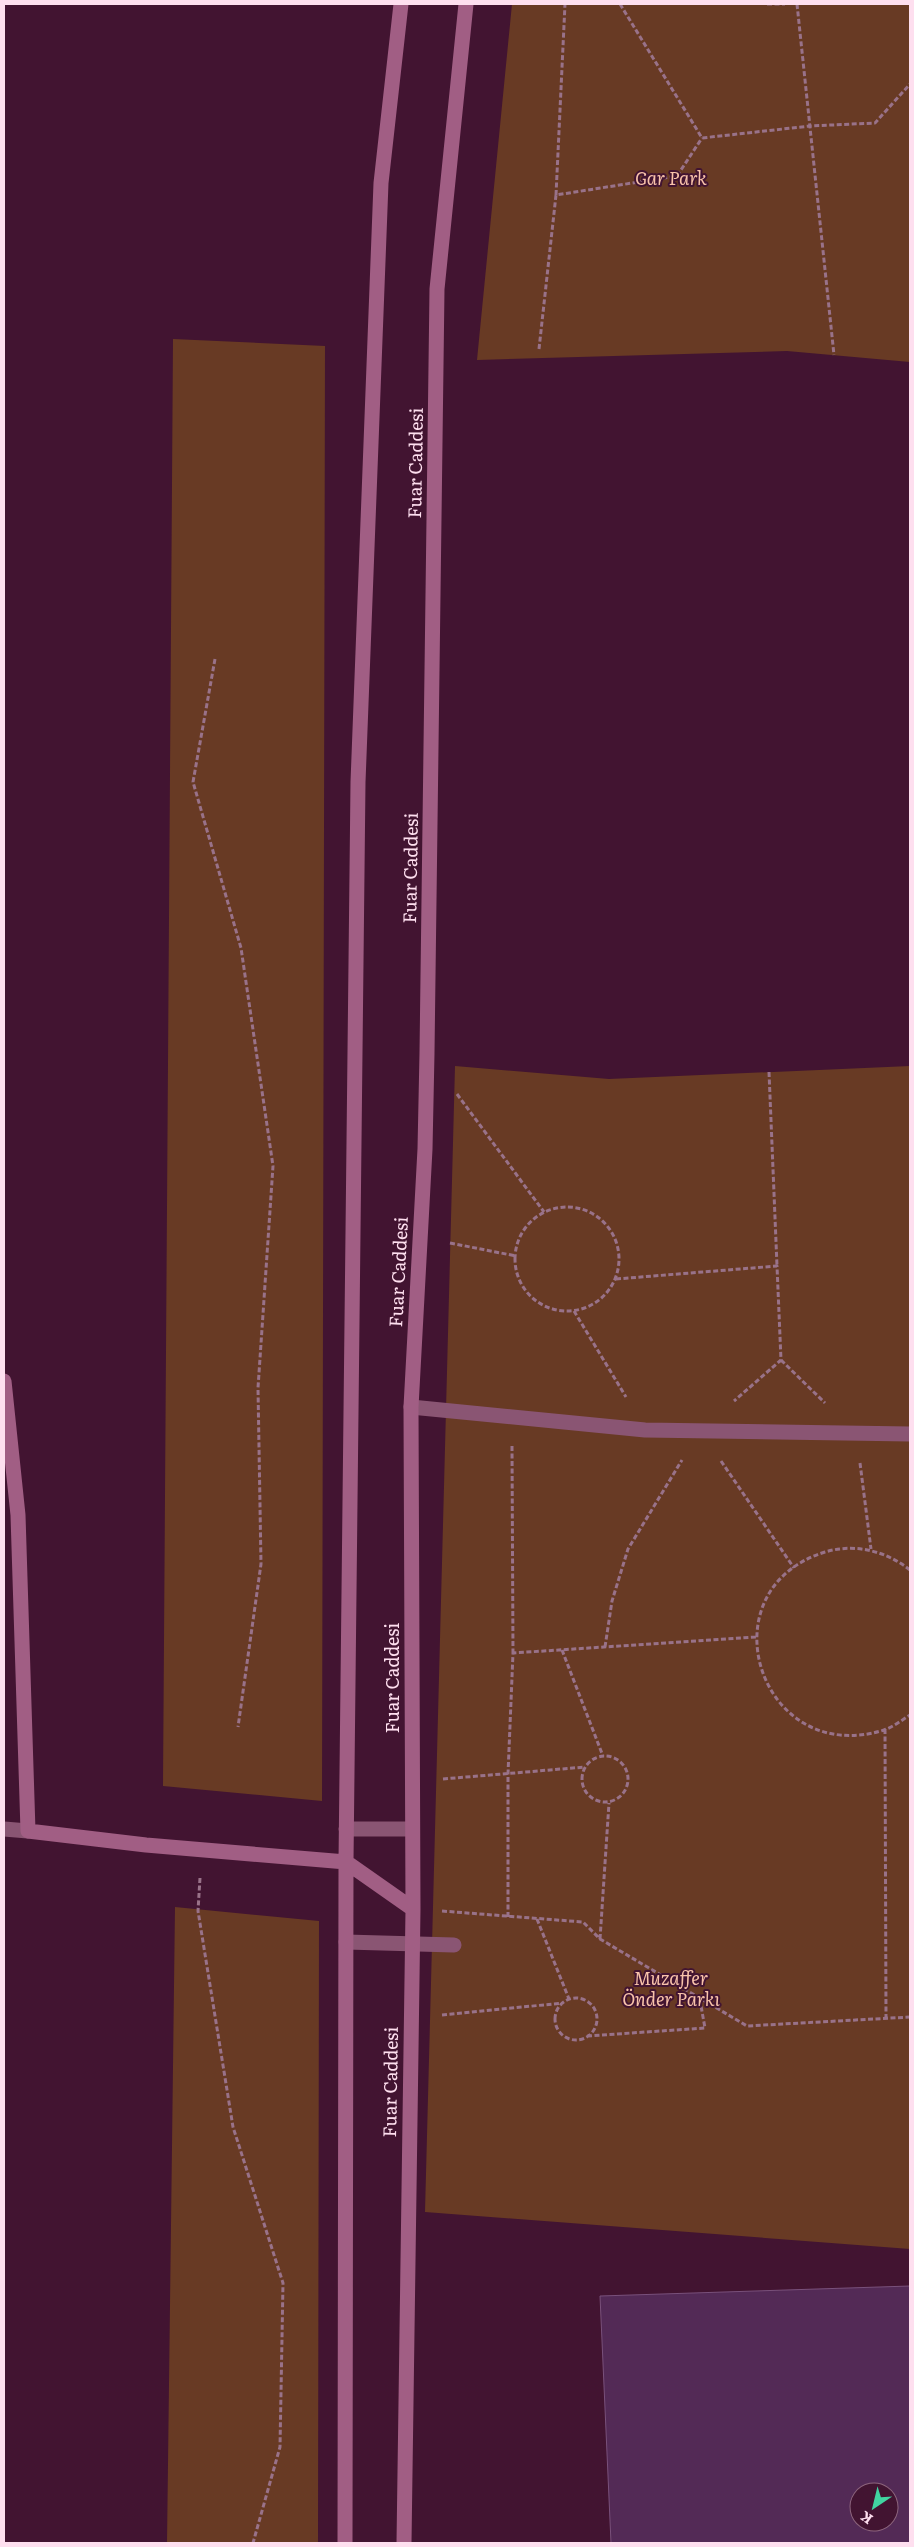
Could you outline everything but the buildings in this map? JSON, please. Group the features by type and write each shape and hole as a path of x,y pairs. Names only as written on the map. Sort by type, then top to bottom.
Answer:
{"main road":[{"path":"345,2543 346,1829 358,782 382,183 401,4"},
{"name":"Fuar Caddesi","path":"404,2543 413,1909 411,1407 427,1053 437,290 466,4"},
{"path":"4,1380 18,1515 28,1831 201,1850 346,1862 413,1909"}],"street":[{"path":"411,1407 645,1430 910,1434"},
{"path":"346,1829 412,1829"},
{"path":"4,1830 28,1831"},
{"path":"346,1942 454,1945"}],"path":[{"path":"539,349 556,195 565,4"},
{"path":"620,4 702,138"},
{"path":"767,4 784,4"},
{"path":"797,4 834,355"},
{"path":"556,195 676,176 702,138 810,126 875,122 910,84"},
{"path":"215,658 193,782 241,948 273,1166 258,1388 261,1564 238,1727"},
{"path":"770,1072 781,1360 856,1434 871,1549"},
{"path":"456,1093 544,1212"},
{"path":"562,1207 579,1208 596,1216 610,1228 617,1244 619,1262 616,1279 606,1294 591,1305 574,1310 550,1307 530,1294 522,1283 516,1270 518,1242 524,1230 544,1212 562,1207"},
{"path":"420,1237 516,1256"},
{"path":"616,1279 777,1266"},
{"path":"574,1310 645,1430"},
{"path":"605,1646 612,1601 628,1549 666,1484 700,1431 781,1360"},
{"path":"508,1917 508,1774 513,1653 512,1417"},
{"path":"700,1431 794,1568"},
{"path":"910,1570 899,1561 871,1549 838,1548 807,1558 781,1578 763,1605 756,1637 760,1669 775,1699 799,1721 826,1733 856,1736 886,1729 910,1715"},
{"path":"513,1653 756,1637"},
{"path":"562,1650 603,1756"},
{"path":"886,1729 886,2018"},
{"path":"603,1756 618,1759 628,1772 629,1780 623,1795 608,1803 600,1802 588,1795 582,1781 585,1767 590,1761 603,1756"},
{"path":"412,1781 585,1767"},
{"path":"600,1939 608,1803"},
{"path":"201,1850 198,1911 233,2127 283,2283 280,2447 253,2543"},
{"path":"413,1909 582,1922 600,1939 699,1995 748,2026 910,2017"},
{"path":"537,1919 569,1999"},
{"path":"563,2002 556,2014 557,2028 562,2034 574,2040 587,2036 705,2028 699,1995"},
{"path":"411,2018 563,2002 569,1999 584,1999 595,2010 596,2024 587,2036"}],"green space":[{"name":"Gar Park","path":"512,4 910,4 910,362 787,351 477,360"},
{"path":"173,339 325,346 322,1801 163,1786"},
{"name":"Muzaffer Önder Parkı","path":"455,1066 609,1079 910,1066 910,2249 425,2212"},
{"path":"175,1907 319,1921 318,2543 167,2543"}]}
